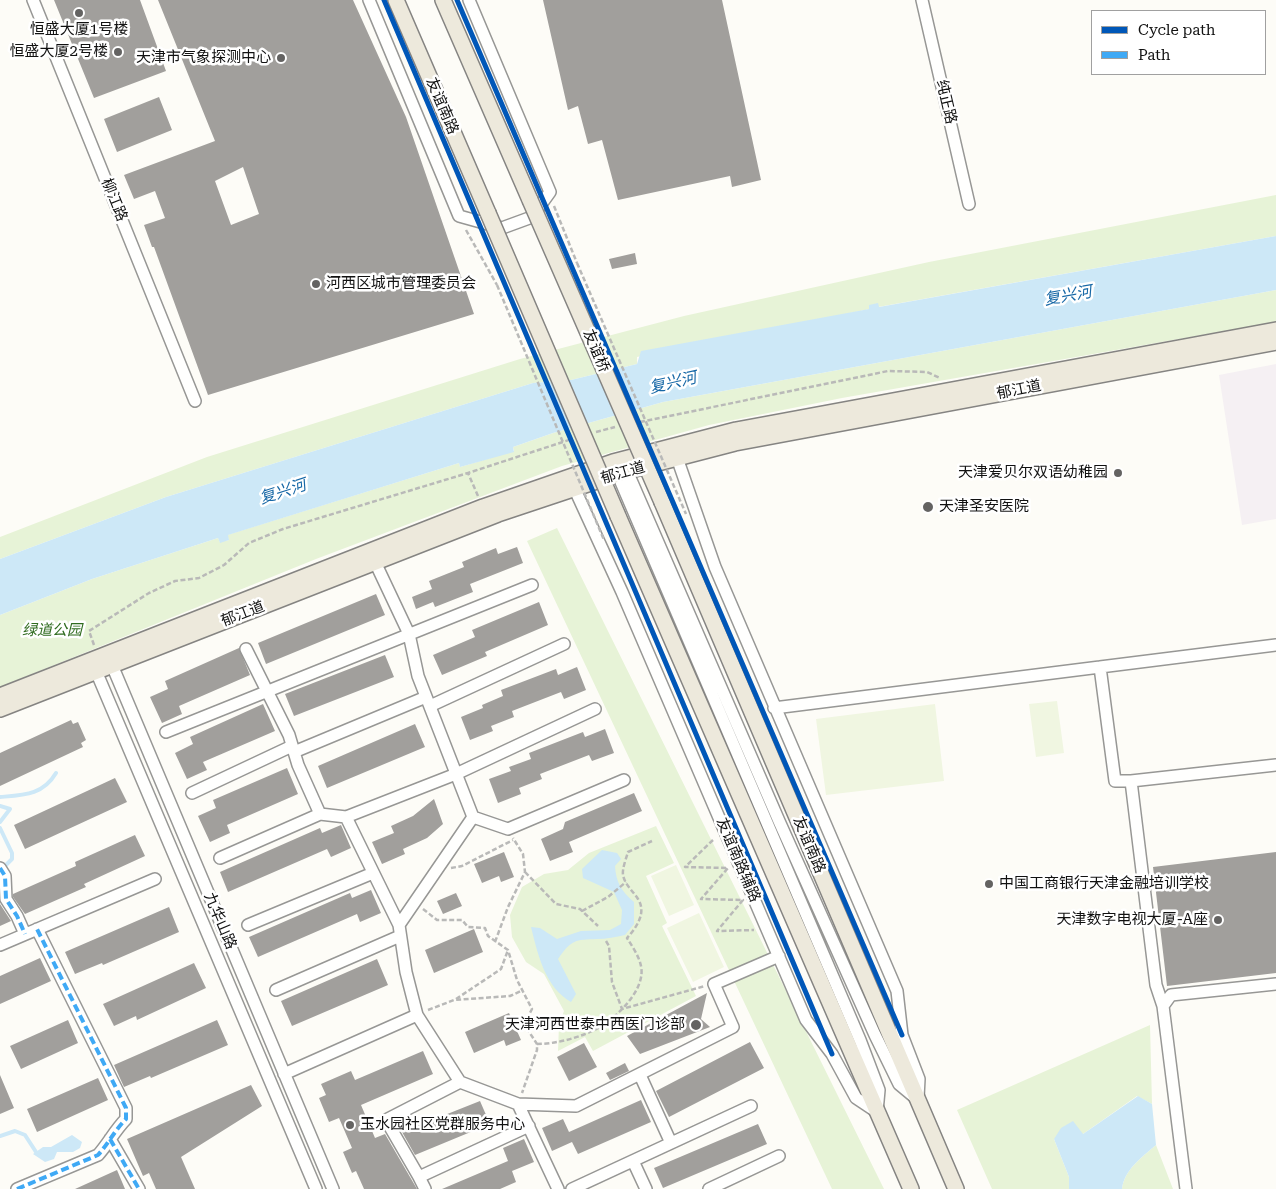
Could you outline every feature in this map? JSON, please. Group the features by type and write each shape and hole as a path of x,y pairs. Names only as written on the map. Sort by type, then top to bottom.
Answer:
{"main road":[{"name":"友谊南路","path":"396,0 877,1112"},
{"name":"友谊桥","path":"443,0 662,502"},
{"name":"郁江道","path":"0,709 101,661 482,507 675,451 736,430 1276,330"},
{"name":"郁江道","path":"675,451 744,441 1276,342"},
{"name":"郁江道","path":"0,696 375,562 498,514 571,482"},
{"name":"友谊南路","path":"662,502 956,1189"},
{"path":"877,1112 911,1189"}],"street":[{"name":"柳江路","path":"34,0 195,401"},
{"path":"369,0 459,216 502,228 532,217 550,192 469,0"},
{"name":"纯正路","path":"922,0 970,204"},
{"path":"675,451 715,567 897,991 902,1035 919,1078 918,1100"},
{"path":"620,467 875,1035 899,1084 918,1100"},
{"path":"620,467 860,1040 879,1090 877,1112"},
{"name":"友谊南路辅路","path":"571,482 622,592 806,1020 832,1054 856,1098 877,1112"},
{"path":"375,562 409,634 418,676 473,817 508,830 624,780"},
{"path":"166,732 532,584"},
{"path":"192,793 293,749 428,701 564,644"},
{"path":"774,708 1276,645"},
{"path":"246,649 293,749 320,814"},
{"name":"九华山路","path":"101,661 333,1189"},
{"name":"九华山路","path":"101,661 316,1189"},
{"path":"1100,667 1115,782 1276,765"},
{"path":"220,858 320,814 346,817 456,774 596,710"},
{"path":"1131,781 1156,985 1163,1006 1186,1189"},
{"path":"346,817 399,931 406,972 417,1015 460,1082 518,1104 576,1106 732,1027 714,984 779,956"},
{"path":"276,990 399,931 414,903 473,817"},
{"path":"3,872 6,899 17,916 25,934"},
{"path":"248,924 373,873"},
{"path":"0,945 155,879"},
{"path":"17,1189 98,1156 126,1119 126,1108 37,929"},
{"path":"1163,1006 1171,995 1276,984"},
{"path":"284,1074 417,1015"},
{"path":"640,1075 671,1143"},
{"path":"425,1189 386,1120 460,1082"},
{"path":"518,1104 558,1189"},
{"path":"572,1189 750,1106"},
{"path":"419,1177 529,1126"},
{"path":"110,1139 139,1189"},
{"path":"709,1189 779,1156"},
{"path":"633,1161 646,1189"}],"path":[{"path":"459,216 497,285 604,540"},
{"path":"557,218 686,514"},
{"path":"561,243 619,377"},
{"path":"633,423 888,371 927,372 960,388"},
{"path":"634,413 642,430"},
{"path":"595,432 623,425"},
{"path":"571,437 575,446"},
{"path":"101,661 88,631 149,593 175,581 199,578 224,565 249,543 333,512 410,491 578,437"},
{"path":"468,473 482,507"},
{"path":"495,942 512,898 525,872 523,854 508,830"},
{"path":"442,862 452,869 462,866 515,840"},
{"path":"713,840 685,867 728,868 701,899 743,900 717,931 754,930"},
{"path":"537,1044 551,1044 600,1027 622,1009 639,988 642,966 627,938 638,926 640,915 639,900 630,891 623,875 628,852 652,841"},
{"path":"525,872 556,904 582,911 598,926"},
{"path":"582,911 608,897 626,882"},
{"path":"414,903 437,920 462,920 468,927 485,928 488,936 508,950 521,990 529,1000 532,1009 524,1024 537,1044 537,1050 518,1104"},
{"path":"606,942 609,946 612,982 622,1009"},
{"path":"417,1015 454,1000 501,969 508,950"},
{"path":"622,1009 714,984"},
{"path":"454,1000 510,996 521,990"}],"shaded area":[{"path":"1276,364 1276,519 1242,525 1219,375"}],"green space":[{"path":"1276,195 1276,236 878,307 869,305 870,309 637,357 637,364 571,380 533,383 166,497 0,559 0,537 207,457 520,359 684,316 929,262"},
{"name":"绿道公园","path":"1276,290 1276,322 842,398 709,425 562,466 316,559 0,687 0,615 92,579 218,538 220,542 229,540 227,535 459,463 460,467 514,451 513,447 553,433 663,402"},
{"path":"557,528 884,1189 832,1189 527,541"},
{"path":"1057,701 1064,753 1036,757 1029,704"},
{"path":"935,704 944,781 826,795 816,719"},
{"path":"656,826 674,863 646,876 667,923 662,926 696,996 593,1051 585,1037 558,1051 559,1025 564,1011 544,974 526,962 512,937 510,915 522,887 544,874 568,870 589,853"},
{"path":"676,865 694,905 669,916 651,876"},
{"path":"699,913 724,967 693,982 667,928"},
{"path":"1150,1025 1152,1104 1137,1096 1083,1134 1054,1139 1069,1177 1069,1189 992,1189 957,1110"},
{"path":"1156,1145 1173,1189 1122,1189 1123,1182 1130,1170"}],"water":[{"name":"复兴河","path":"1276,236 1276,290 663,402 553,433 513,447 514,452 460,467 459,463 228,535 229,540 220,543 218,538 92,579 0,615 0,559 166,497 533,383 571,380 637,364 641,351 869,309 869,305 878,303 879,307"},
{"path":"602,850 617,853 621,859 615,866 618,882 634,902 634,924 625,935 579,940 571,944 563,952 558,959 576,994 571,1002 562,996 549,979 540,959 531,927 540,928 557,939 581,931 610,930 621,924 622,910 614,892 583,878 582,869"},
{"path":"1138,1096 1152,1104 1156,1145 1130,1170 1123,1182 1122,1189 1069,1189 1069,1177 1054,1139 1061,1128 1073,1121 1083,1134"},
{"path":"72,1135 82,1142 80,1148 73,1152 57,1152 54,1159 45,1162 33,1154 43,1147 51,1147"}],"building":[{"name":"恒盛大厦2号楼","path":"54,0 140,0 166,71 94,98"},
{"path":"158,0 353,0 406,117 474,314 208,395 154,247 152,247 144,225 165,218 155,191 134,199 124,175 215,141","holes":["243,167 259,214 231,225 215,181"]},
{"path":"543,0 722,0 761,180 732,187 730,176 618,200 602,140 588,144 578,106 568,110"},
{"path":"159,97 172,130 117,152 104,119"},
{"path":"635,253 637,264 612,269 609,259"},
{"path":"517,547 523,563 470,584 473,592 435,607 433,602 416,609 412,597 432,589 429,581 464,567 462,562 496,548 498,554"},
{"path":"376,594 385,615 266,664 258,643"},
{"path":"539,602 548,625 485,652 487,656 442,675 433,655 475,637 472,630"},
{"path":"239,648 250,675 179,706 182,714 162,723 150,697 168,689 165,681"},
{"path":"385,655 394,677 294,716 285,694"},
{"path":"577,667 586,690 564,699 561,692 512,711 514,717 491,726 493,731 470,740 461,717 483,708 482,705 503,696 501,690 556,669 558,675"},
{"path":"263,704 275,731 203,762 207,770 187,779 175,753 193,744 190,737"},
{"path":"71,720 73,724 78,722 86,740 81,743 83,747 0,786 0,753"},
{"path":"415,724 425,747 327,788 318,766"},
{"path":"605,729 614,753 592,761 589,755 540,774 542,779 519,788 521,794 498,803 489,779 511,771 509,767 531,759 529,753 583,732 585,737"},
{"path":"287,768 298,794 227,825 230,833 210,842 198,816 216,808 213,800"},
{"path":"115,778 127,802 25,849 14,825"},
{"path":"634,793 642,811 569,842 573,852 550,861 541,839 563,829 565,822"},
{"path":"434,799 443,824 427,838 403,849 405,854 382,864 372,842 394,833 391,826 413,816"},
{"path":"341,825 351,848 331,857 327,849 228,892 220,872 320,828 322,833"},
{"path":"135,835 145,856 84,884 86,887 25,914 13,897 13,894 76,866 75,862"},
{"path":"504,852 514,877 501,882 499,876 482,883 474,864"},
{"name":"天津数字电视大厦-A座","path":"1276,852 1276,973 1167,986 1153,867"},
{"path":"371,890 381,913 360,922 357,914 258,957 249,937 350,893 352,898"},
{"path":"456,893 462,906 443,914 437,901"},
{"path":"0,904 11,921 0,926"},
{"path":"169,907 179,932 103,965 102,963 75,974 65,952"},
{"path":"474,929 483,952 434,973 425,950"},
{"path":"40,958 51,981 0,1004 0,976"},
{"path":"377,959 388,985 292,1026 281,1001"},
{"path":"194,963 206,988 137,1020 136,1016 114,1026 103,1004"},
{"path":"707,993 701,1019 710,1027 640,1054 627,1036"},
{"path":"509,1013 521,1040 506,1046 504,1040 474,1053 465,1032"},
{"path":"68,1020 78,1043 21,1069 10,1046"},
{"path":"217,1020 228,1045 151,1078 150,1076 124,1087 114,1065"},
{"path":"750,1042 764,1068 669,1117 656,1091"},
{"path":"584,1043 597,1067 569,1081 557,1057"},
{"path":"423,1051 433,1074 361,1105 375,1138 385,1134 417,1189 364,1189 356,1171 352,1173 343,1152 352,1148 339,1118 329,1122 319,1098 326,1095 321,1084 351,1071 355,1080"},
{"path":"625,1063 629,1071 610,1080 606,1073"},
{"path":"0,1075 14,1108 0,1114"},
{"path":"98,1078 108,1100 37,1132 27,1109"},
{"path":"251,1085 262,1106 181,1157 195,1189 156,1189 149,1173 143,1176 127,1139"},
{"path":"641,1100 651,1122 578,1154 572,1142 552,1151 542,1128 563,1119 569,1132"},
{"path":"480,1101 490,1124 415,1155 402,1132"},
{"path":"758,1124 767,1144 663,1188 654,1168"},
{"path":"524,1139 534,1162 512,1171 516,1182 500,1189 442,1189 508,1161 503,1148"},
{"path":"117,1170 125,1189 75,1189"}],"waterway":[{"path":"0,797 39,790 56,773"},
{"path":"0,806 10,809 0,822"},
{"path":"0,828 12,853 12,859 2,869"},
{"path":"0,1136 15,1131 25,1135 36,1152"}],"marked path":[{"path":"0,868 5,876 6,899 17,916 25,934"},
{"path":"17,1189 98,1155 126,1119 126,1108 37,929"},
{"path":"110,1139 139,1189"}],"cycle path":[{"path":"384,0 832,1054"},
{"path":"457,0 902,1035"}],"place":[{"name":"恒盛大厦1号楼","path":"79,13"},
{"name":"恒盛大厦2号楼","path":"118,52"},
{"name":"天津市气象探测中心","path":"281,58"},
{"name":"河西区城市管理委员会","path":"316,284"},
{"name":"天津爱贝尔双语幼稚园","path":"1118,473"},
{"name":"天津圣安医院","path":"928,507"},
{"name":"中国工商银行天津金融培训学校","path":"989,884"},
{"name":"天津数字电视大厦-A座","path":"1218,920"},
{"name":"天津河西世泰中西医门诊部","path":"696,1025"},
{"name":"玉水园社区党群服务中心","path":"350,1125"}]}
